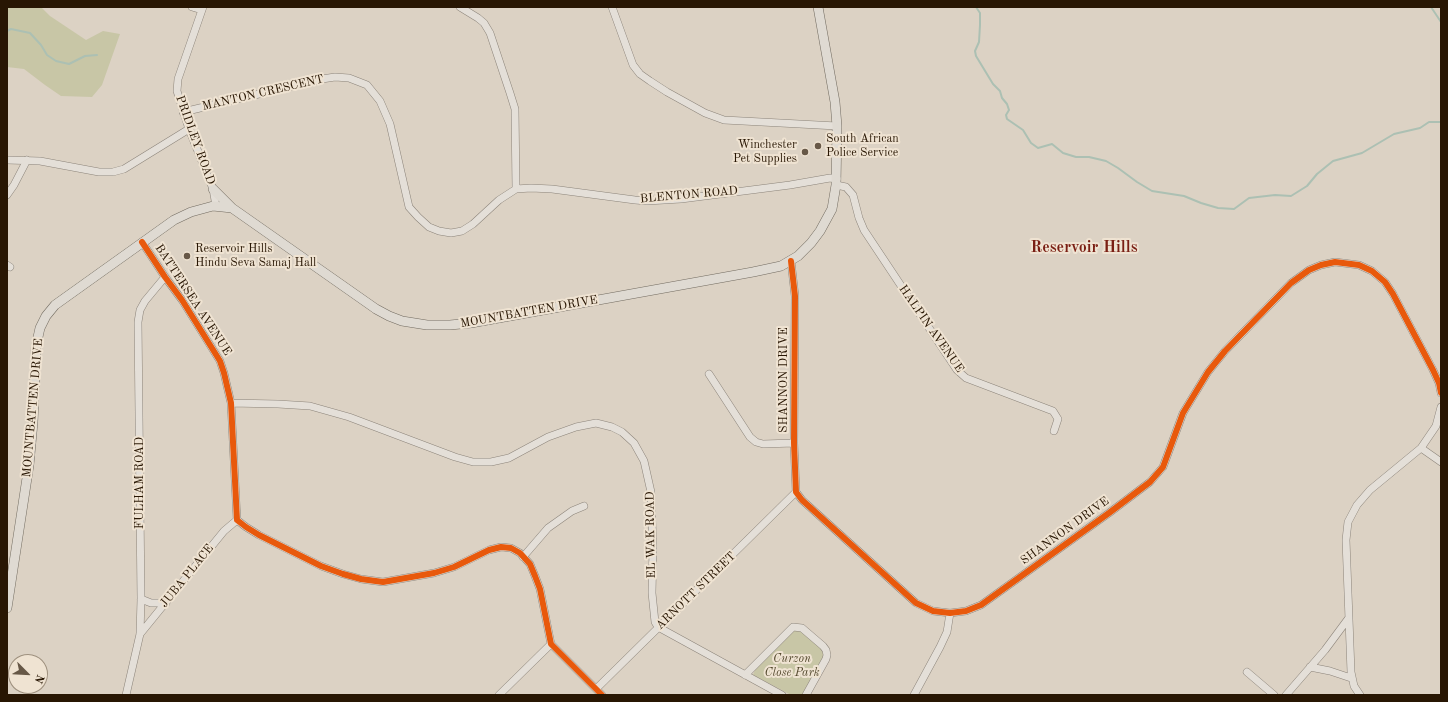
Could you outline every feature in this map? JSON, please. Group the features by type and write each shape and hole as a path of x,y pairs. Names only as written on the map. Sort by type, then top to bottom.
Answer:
{"main road":[{"name":"MOUNTBATTEN DRIVE","path":"7,608 29,465 33,422 36,346 40,328 46,316 55,305 174,220 202,208 216,206 232,208 388,316 402,321 427,325 471,324 770,269 791,261 811,243 824,225 834,201 837,182 837,126 835,102 818,7"},
{"path":"213,189 232,208"}],"street":[{"path":"192,7 202,9"},
{"path":"460,7 484,23 490,33 515,109 516,189"},
{"path":"612,7 633,65 640,74 650,82 705,113 724,120 837,126"},
{"name":"PRIDLEY ROAD","path":"202,9 178,79 177,91 189,129 213,189 216,206"},
{"name":"MANTON CRESCENT","path":"183,112 322,79 335,77 349,78 367,85 380,101 390,124 409,207 418,218 429,227 439,231 451,233 462,231 473,224 499,200 516,189"},
{"path":"7,160 40,161 99,172 113,172 124,169 189,129"},
{"path":"7,195 27,160"},
{"name":"BLENTON ROAD","path":"516,189 552,189 647,201 681,199 790,185 830,178 837,182"},
{"name":"HALPIN AVENUE","path":"837,182 851,191 864,230 957,370 966,378 1053,411 1058,419 1054,431"},
{"name":"BATTERSEA AVENUE","path":"142,242 182,300 220,361 231,403 237,520"},
{"name":"SHANNON DRIVE","path":"791,261 795,296 794,444 796,492 802,500 916,602 933,612 950,613 966,611 981,605 1109,513 1155,477 1165,463 1185,410 1208,372 1235,341 1291,283 1309,270 1328,263 1347,262 1368,268 1381,277 1393,294 1434,370 1441,393"},
{"name":"FULHAM ROAD","path":"126,695 140,634 141,600 138,322 140,310 145,301 165,277"},
{"path":"709,374 750,437 756,442 763,444 794,444"},
{"name":"EL WAK ROAD","path":"231,403 310,406 349,417 455,458 473,462 491,462 509,458 548,437 576,427 596,424 612,427 622,432 634,443 644,461 651,492 653,548 652,593 655,622 658,627"},
{"path":"1360,695 1354,686 1352,678 1348,619 1346,540 1348,522 1357,505 1370,490 1421,448 1436,426 1441,407"},
{"path":"1421,448 1441,462"},
{"name":"ARNOTT STREET","path":"596,688 796,492"},
{"path":"523,557 548,528 572,511 584,506"},
{"path":"237,520 259,535 321,566 361,579 383,582 434,573 454,567 489,550 502,547 511,548 520,553 530,564 540,589 551,644 602,695"},
{"name":"JUBA PLACE","path":"140,634 224,531 237,520"},
{"path":"141,600 151,603 166,602"},
{"path":"914,695 947,632 950,613"},
{"path":"1286,695 1330,644 1348,619"},
{"path":"658,627 782,695"},
{"path":"744,675 793,627 802,628 823,646 827,655 806,695"},
{"path":"499,695 551,644"},
{"path":"1310,667 1352,678"},
{"path":"1246,672 1274,695"}],"green space":[{"path":"7,7 41,7 50,16 86,40 103,31 120,34 102,85 92,97 61,96 24,69 7,67"},
{"name":"Curzon Close Park","path":"794,630 799,630 824,650 825,657 804,695 791,695 753,675 755,670"}],"waterway":[{"path":"976,7 980,13 979,42 975,51 976,56 1007,104 1009,110 1006,115 1007,119 1023,130 1031,143 1038,148 1052,144 1063,153 1076,157 1089,157 1106,161 1152,191 1184,196 1218,208 1234,209 1249,198 1275,195 1291,196 1307,186 1317,174 1333,161 1362,153 1394,134 1420,128 1429,122 1441,122"},
{"path":"1431,7 1441,22"},
{"path":"7,31 11,29 30,33 41,45 47,55 56,61 69,64 85,56 97,55"}],"cycle path":[{"path":"142,242 182,300 220,361 231,403 237,520 259,535 321,566 361,579 383,582 434,573 454,567 489,550 501,547 511,548 520,553 530,564 540,589 551,644 602,695"},
{"path":"791,261 795,296 794,443 796,492 802,500 916,603 933,611 950,613 966,611 981,605 1150,482 1163,467 1183,413 1208,372 1225,351 1291,283 1309,270 1321,265 1335,262 1359,265 1372,271 1385,282 1393,294 1433,370 1439,383 1441,393"}],"place":[{"name":"South African Police Service","path":"818,146"},
{"name":"Winchester Pet Supplies","path":"805,152"},
{"name":"Reservoir Hills Hindu Seva Samaj Hall","path":"187,256"}],"district":[{"name":"Reservoir Hills","path":"1084,248"}]}
